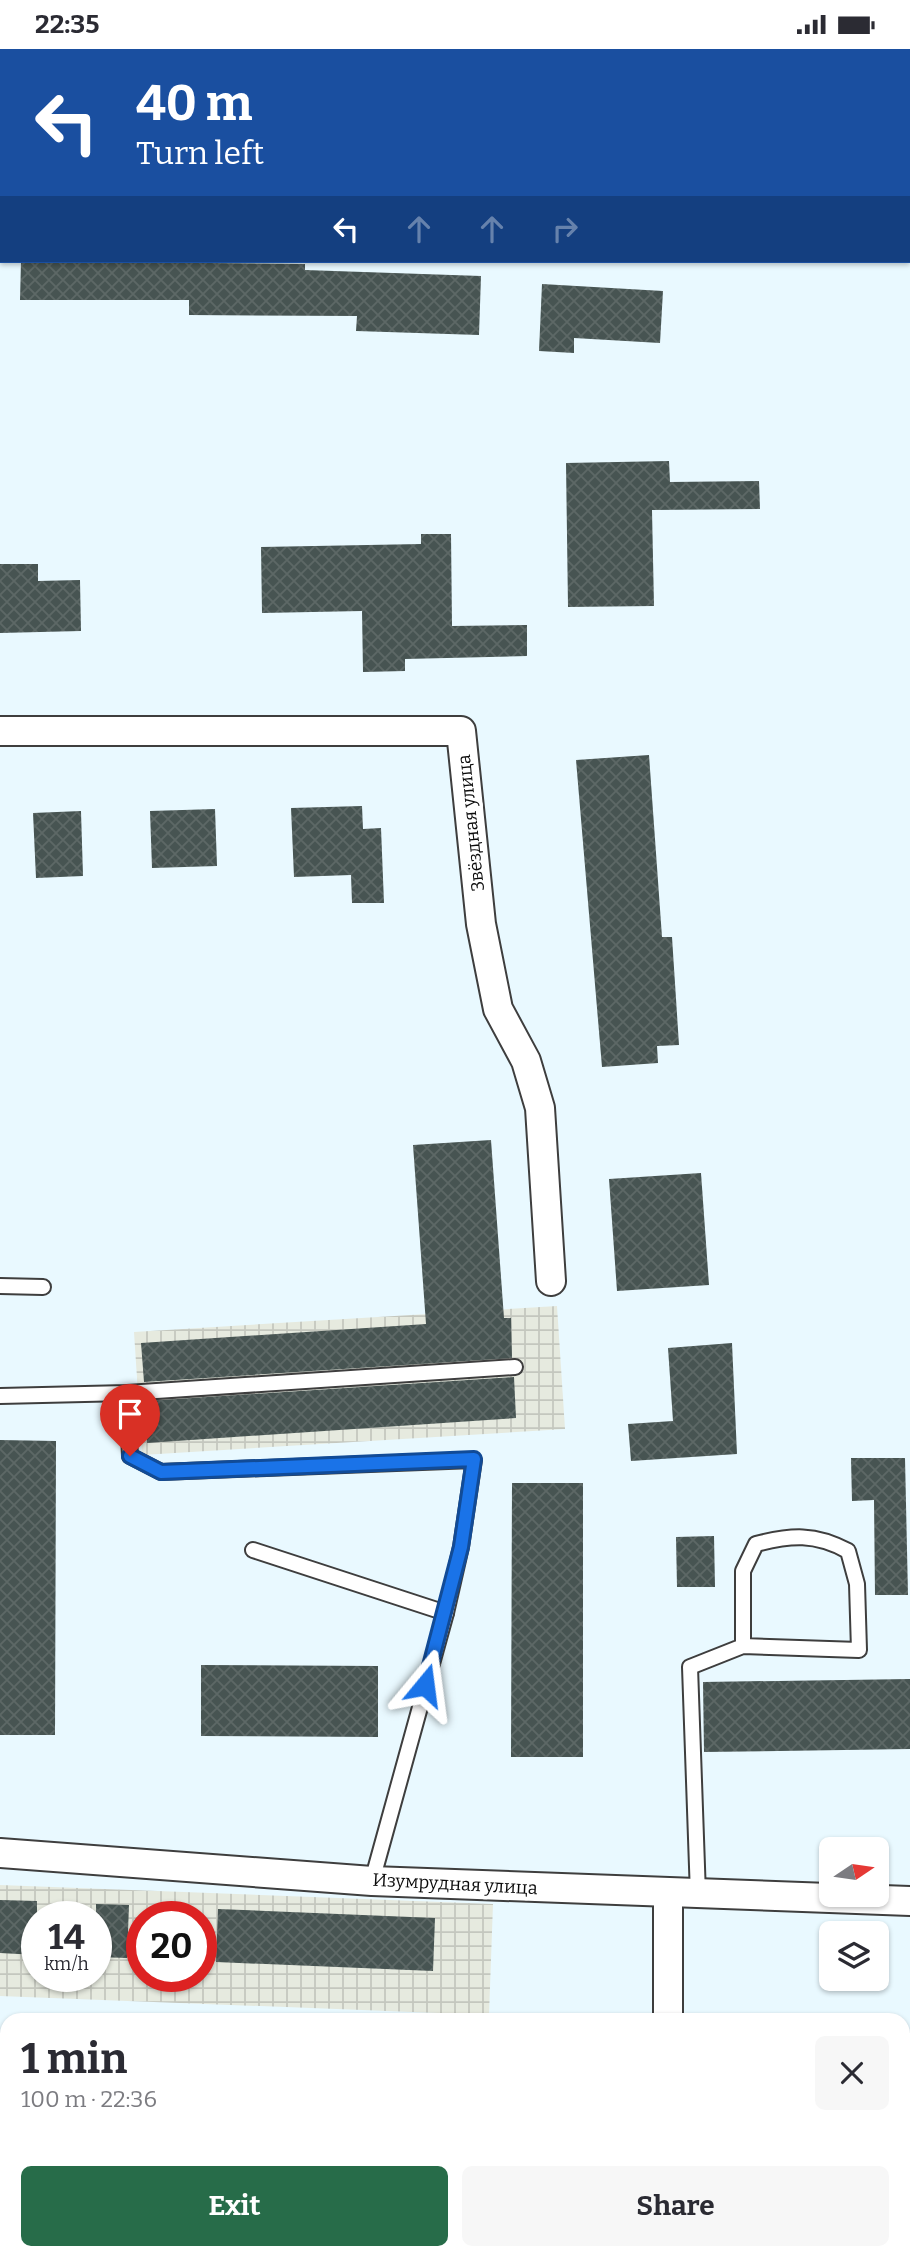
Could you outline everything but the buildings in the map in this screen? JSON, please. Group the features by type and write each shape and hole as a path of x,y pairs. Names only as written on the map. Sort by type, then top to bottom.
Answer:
{"street":[{"name":"Звёздная улица","path":"0,731 461,731 481,924 498,1009 526,1061 540,1108 551,1281"},
{"name":"Изумрудная улица","path":"0,1853 372,1881 910,1901"},
{"path":"668,1894 668,2013"}],"lane":[{"path":"0,1286 43,1287"},
{"path":"0,1396 127,1393 515,1367"},
{"path":"127,1393 130,1456 161,1472 474,1459 461,1547 446,1613 372,1881"},
{"path":"698,1895 691,1667 743,1646 859,1650 857,1584 848,1551 832,1543 791,1535 756,1544 743,1571 743,1646"},
{"path":"253,1550 446,1613"}],"shaded area":[{"path":"557,1306 565,1429 142,1455 134,1332"},
{"path":"0,1885 493,1904 489,2013 0,1996"}],"route":[{"path":"130,1456 161,1472 474,1459 461,1547 446,1613 425,1685"}]}
